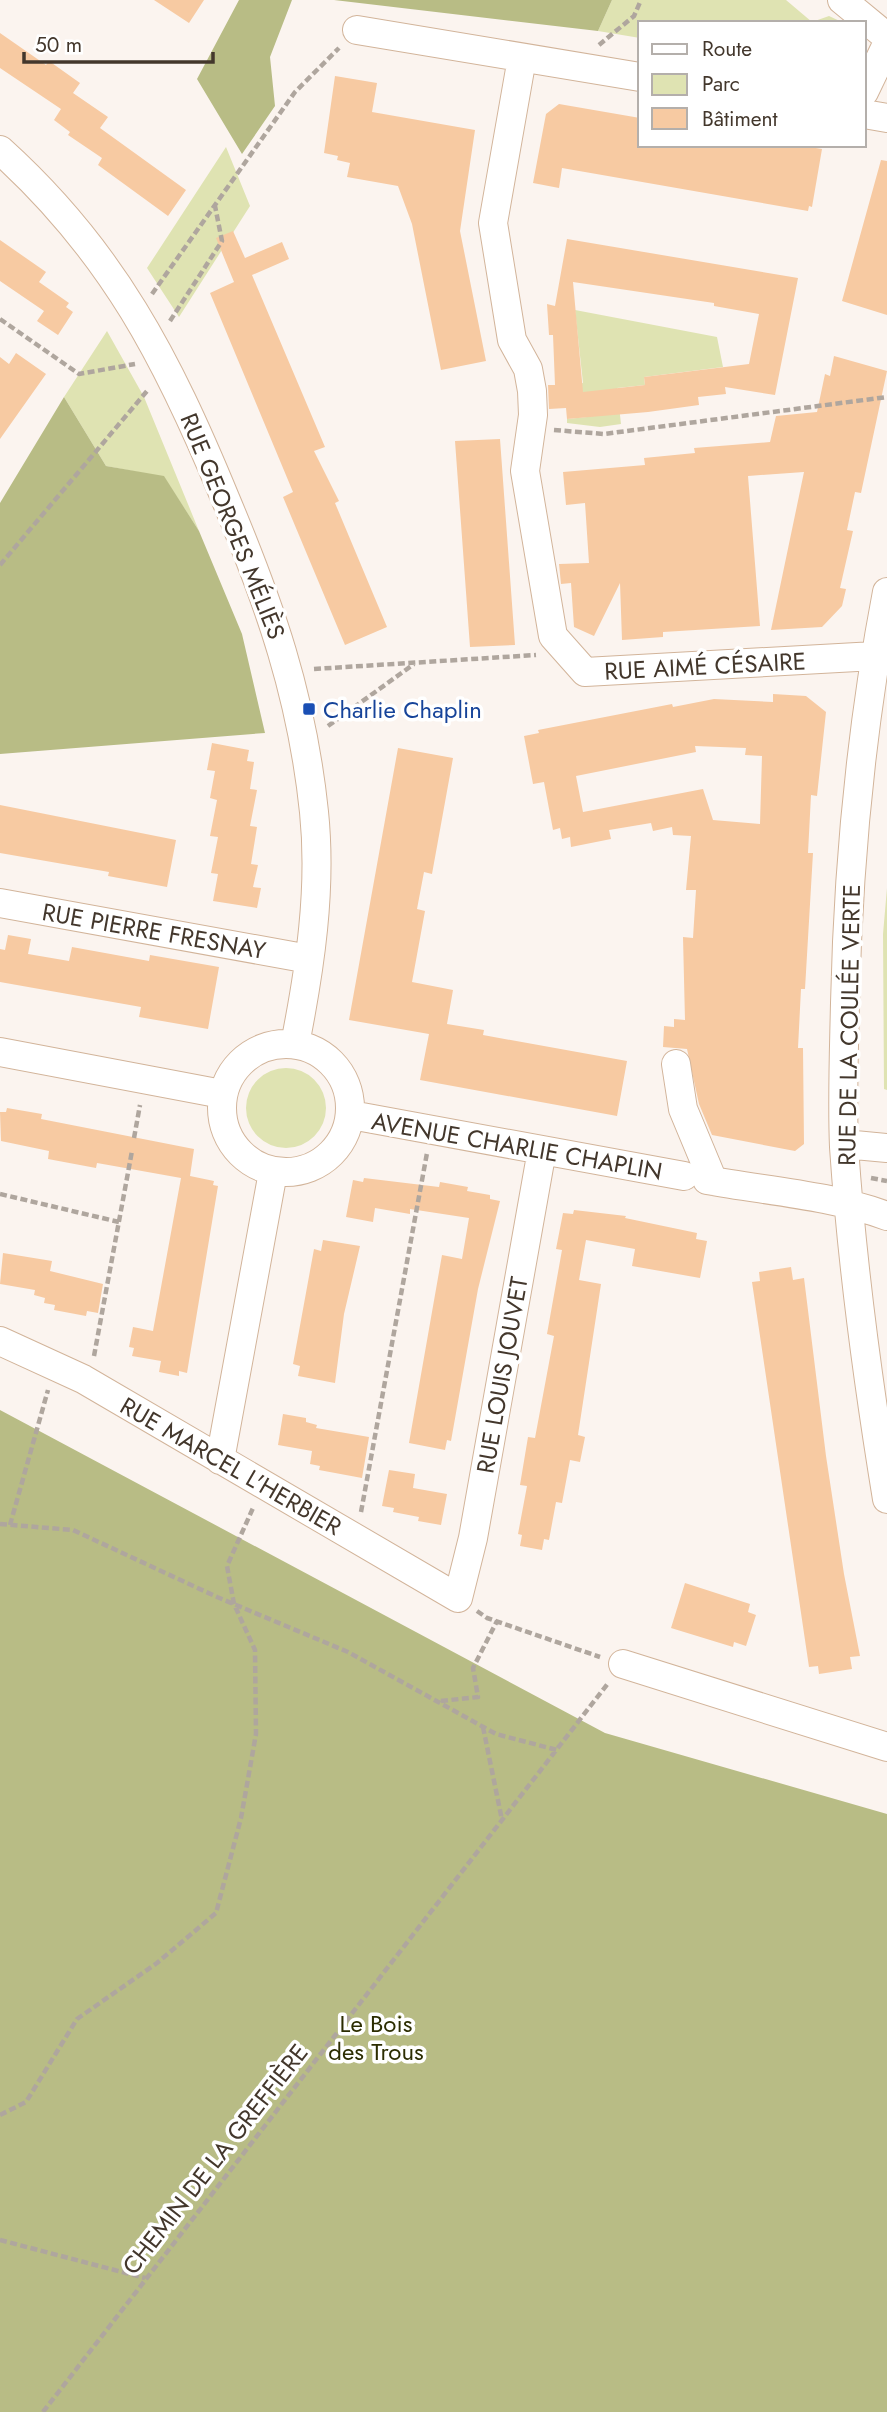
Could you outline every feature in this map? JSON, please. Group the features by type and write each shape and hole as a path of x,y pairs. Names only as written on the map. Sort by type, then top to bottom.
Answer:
{"street":[{"path":"842,0 887,37"},
{"path":"357,30 638,77"},
{"path":"866,88 887,44"},
{"name":"RUE AIMÉ CÉSAIRE","path":"522,58 493,223 512,340 528,369 532,391 531,428 525,471 553,636 585,672 875,656"},
{"path":"866,114 887,118"},
{"name":"RUE GEORGES MÉLIÈS","path":"0,150 68,216 138,313 197,430 265,592 289,671 314,813 317,872 309,959 295,1044"},
{"name":"RUE DE LA COULÉE VERTE","path":"887,592 875,656 847,929 844,1144 866,1371 887,1499"},
{"name":"RUE PIERRE FRESNAY","path":"0,903 309,959"},
{"path":"220,1460 273,1172 254,1165 238,1152 224,1125 222,1094 229,1076 241,1061 267,1047 295,1044"},
{"name":"AVENUE CHARLIE CHAPLIN","path":"273,1172 295,1173 324,1160 345,1136 351,1115 350,1095 343,1077 331,1061 314,1050 295,1044"},
{"path":"0,1052 222,1094"},
{"path":"676,1064 683,1109 701,1179"},
{"name":"AVENUE CHARLIE CHAPLIN","path":"351,1115 778,1194 849,1202 887,1216"},
{"path":"844,1144 887,1148"},
{"name":"RUE LOUIS JOUVET","path":"458,1598 473,1538 542,1150"},
{"name":"RUE MARCEL L'HERBIER","path":"0,1341 83,1379 458,1598"},
{"path":"623,1664 887,1746"}],"path":[{"path":"575,66 634,16 641,0"},
{"path":"138,313 295,92 357,30"},
{"path":"0,565 147,393 158,352 222,241 215,206"},
{"path":"0,319 79,374 158,352"},
{"path":"531,428 604,434 887,397"},
{"path":"289,671 568,653"},
{"path":"303,743 415,663"},
{"path":"134,1138 145,1080"},
{"path":"351,1536 361,1512 431,1130"},
{"path":"83,1379 96,1351 132,1151"},
{"path":"870,1178 887,1181"},
{"path":"0,1194 119,1222"},
{"path":"10,1525 55,1366"},
{"path":"0,2115 26,2102 77,2019 157,1963 216,1913 241,1818 256,1734 256,1650 234,1604 226,1566 264,1485"},
{"path":"0,1524 73,1530 234,1604 348,1652 441,1701 496,1734 557,1750"},
{"path":"458,1598 497,1621 623,1664"},
{"path":"441,1701 478,1698 473,1668 497,1621"},
{"name":"CHEMIN DE LA GREFFIÈRE","path":"43,2412 623,1664"},
{"path":"483,1726 502,1820"},
{"path":"0,2240 145,2278"}],"green space":[{"path":"239,0 292,0 270,57 275,106 242,154 197,79"},
{"path":"334,0 612,0 598,31"},
{"path":"612,0 786,0 811,21 638,21 638,38 598,31"},
{"path":"829,16 840,21 815,21"},
{"path":"226,147 250,206 179,317 147,268"},
{"path":"575,310 717,337 723,367 644,377 645,385 617,388 621,424 600,427 567,423 567,419 587,417 578,384 583,383"},
{"path":"107,331 144,397 199,531 164,477 106,466 64,397"},
{"path":"64,397 106,466 164,476 199,531 242,634 265,733 0,754 0,503"},
{"path":"887,888 887,1090 884,1089 883,934"},
{"path":"278,1068 294,1068 315,1079 326,1100 326,1116 315,1137 294,1148 278,1148 264,1142 252,1130 246,1116 246,1100 252,1086 264,1074"},
{"name":"Le Bois des Trous","path":"0,1410 605,1733 887,1814 887,2412 0,2412"}],"building":[{"path":"154,0 204,0 189,23"},
{"path":"0,33 46,65 49,61 80,83 73,93 108,117 100,128 186,190 168,216 98,165 102,158 68,135 70,132 54,120 61,109 0,68"},
{"path":"335,76 377,83 372,112 475,130 460,231 486,361 441,370 412,224 398,186 347,177 350,163 337,160 338,156 324,153"},
{"path":"559,104 638,118 638,147 822,149 812,207 809,206 808,211 562,168 559,188 533,183 546,114"},
{"path":"881,160 887,161 887,315 842,301"},
{"path":"233,231 245,258 282,242 289,259 252,275 325,447 314,451 339,501 335,503 387,627 345,645 283,497 293,492 210,293 234,282 216,238"},
{"path":"567,239 798,278 775,395 725,387 726,394 698,397 699,405 648,412 567,419 566,408 549,409 548,385 555,385 553,335 549,335 547,304 555,306","holes":["573,282 714,303 714,306 759,314 749,364 644,377 645,385 583,392"]},
{"path":"0,240 46,272 39,282 69,303 66,307 73,312 58,335 37,321 44,311 0,281"},
{"path":"16,353 46,374 0,439 0,357 9,364"},
{"path":"834,356 887,371 861,493 855,492 847,530 853,531 840,588 846,589 842,606 822,627 771,630 804,472 748,476 760,626 663,632 663,637 622,640 620,583 594,636 574,627 571,583 561,584 559,564 589,563 585,503 566,505 563,472 645,465 644,458 695,453 694,448 770,442 776,416 817,412 825,374 830,376"},
{"path":"500,439 515,645 470,647 455,441"},
{"path":"773,694 806,696 826,712 817,796 811,795 808,853 813,853 805,989 801,989 798,1048 803,1048 804,1144 795,1151 712,1135 699,1104 687,1049 663,1047 664,1026 674,1027 674,1019 685,1020 683,937 693,938 696,890 686,890 691,836 673,835 672,827 653,831 651,823 609,830 611,839 571,847 570,837 562,839 560,828 553,830 544,782 533,784 524,736 539,733 538,730 672,704 673,707 714,699 773,702","holes":["695,746 746,748 745,755 762,756 760,824 713,820 703,789 583,812 576,776 696,752"]},
{"path":"212,743 249,750 247,761 254,762 250,789 257,790 250,826 257,827 251,864 258,865 253,887 261,888 257,908 213,901 218,874 211,873 218,837 210,836 217,800 210,798 215,771 207,770"},
{"path":"398,748 453,758 432,874 424,872 417,909 425,911 412,982 453,990 447,1024 484,1030 483,1035 627,1061 617,1116 420,1080 429,1034 349,1020"},
{"path":"0,805 176,840 167,887 108,876 109,872 0,853"},
{"path":"8,935 31,939 28,954 69,961 72,947 149,961 150,955 219,967 208,1029 139,1017 141,1007 0,982 0,949 5,950"},
{"path":"7,1108 42,1114 41,1119 194,1149 190,1176 214,1181 213,1185 218,1186 187,1373 179,1371 179,1376 159,1372 161,1361 132,1356 134,1348 129,1347 133,1327 153,1331 181,1178 97,1163 96,1168 48,1159 49,1151 1,1141 0,1112 6,1112"},
{"path":"364,1178 439,1187 440,1182 468,1187 467,1191 490,1195 490,1199 500,1201 478,1289 451,1441 447,1440 445,1450 409,1443 442,1255 462,1259 469,1218 410,1209 410,1214 375,1208 373,1222 346,1217 353,1180 363,1182"},
{"path":"574,1210 626,1216 625,1218 697,1233 696,1239 707,1241 700,1278 632,1266 635,1249 586,1240 579,1280 601,1284 578,1435 585,1437 580,1462 570,1460 562,1503 556,1502 549,1540 544,1539 542,1550 520,1546 522,1535 518,1534 527,1486 520,1485 528,1437 535,1438 554,1336 547,1334 562,1250 556,1249 563,1213 573,1214"},
{"path":"323,1240 360,1246 344,1314 335,1383 298,1376 300,1366 293,1364 314,1249 321,1251"},
{"path":"3,1253 52,1261 50,1271 103,1284 98,1313 87,1311 86,1316 54,1310 55,1305 44,1303 45,1298 34,1295 35,1290 0,1284"},
{"path":"791,1267 793,1280 804,1278 826,1456 860,1656 850,1657 852,1669 819,1674 818,1666 809,1667 752,1282 760,1281 759,1272"},
{"path":"283,1414 306,1418 306,1422 317,1425 316,1428 369,1437 362,1478 319,1470 320,1466 310,1464 312,1451 278,1445"},
{"path":"389,1470 415,1474 413,1488 447,1494 441,1525 418,1521 419,1517 393,1512 394,1508 382,1506"},
{"path":"685,1583 750,1604 748,1612 756,1615 746,1646 734,1642 733,1647 671,1628"}],"place":[{"name":"Charlie Chaplin","path":"309,709"}]}
